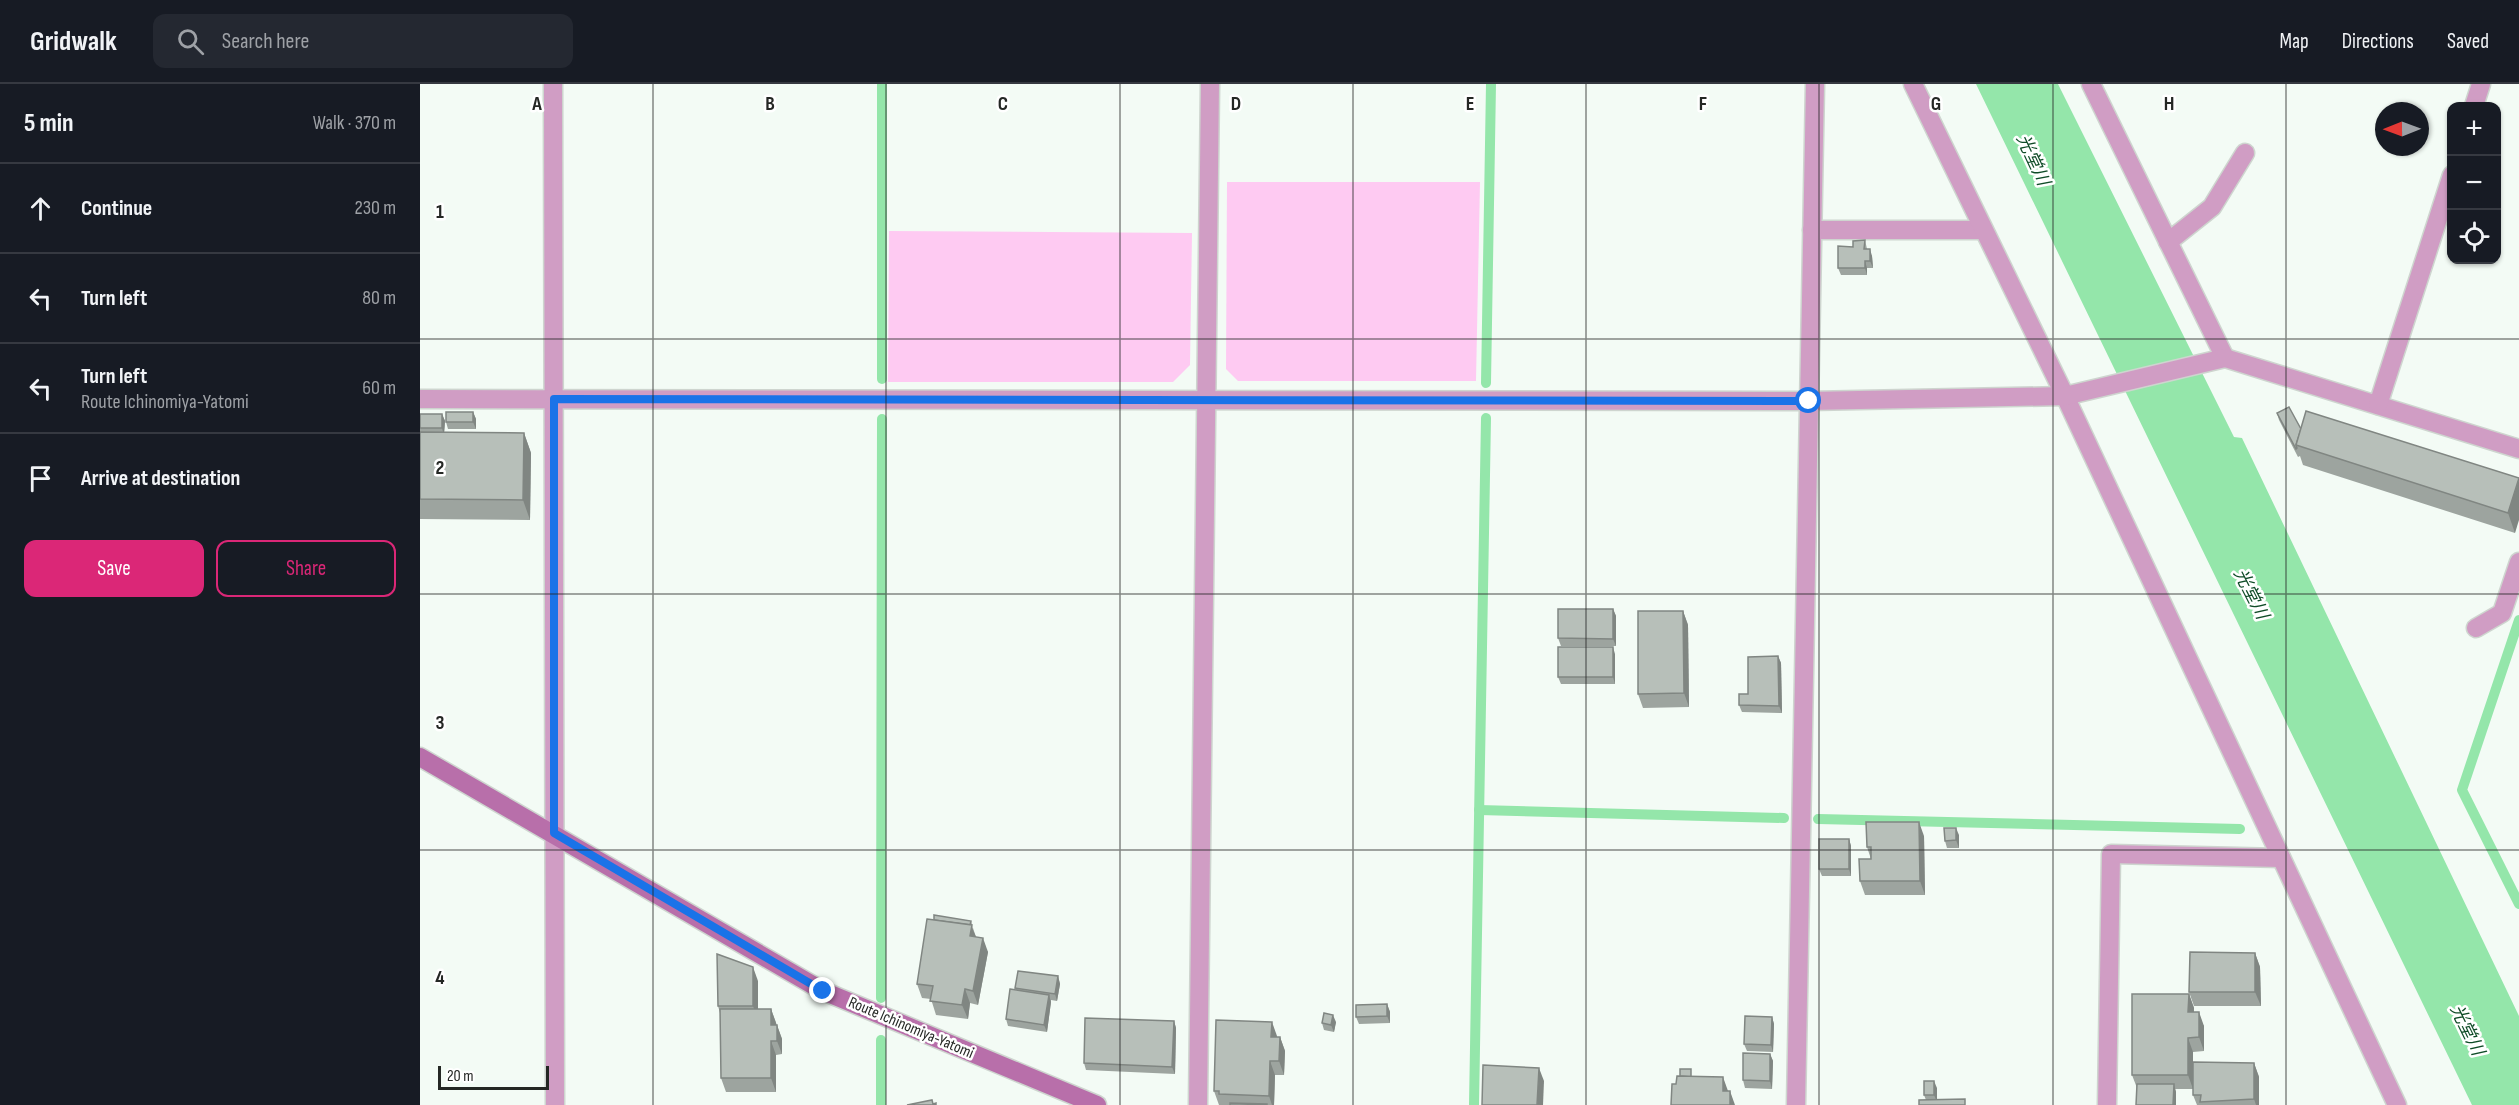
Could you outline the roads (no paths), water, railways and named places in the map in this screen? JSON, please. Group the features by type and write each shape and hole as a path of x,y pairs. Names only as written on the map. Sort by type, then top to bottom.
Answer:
{"main road":[{"name":"Route Ichinomiya-Yatomi","path":"420,758 554,833 823,991 1096,1105"}],"street":[{"path":"553,84 555,1105"},
{"path":"1198,1105 1210,84"},
{"path":"1796,1105 1815,84"},
{"path":"1912,84 2065,396 2397,1105"},
{"path":"2091,84 2222,359"},
{"path":"2475,102 2481,84"},
{"path":"2168,242 2212,207 2245,153"},
{"path":"2378,405 2447,188"},
{"path":"1812,230 1983,230"},
{"path":"420,399 1207,398 1809,401 2065,396 2222,359 2519,449"},
{"path":"2476,628 2502,613 2519,562"},
{"path":"2107,1105 2111,854 2281,858"}],"water":[{"name":"光堂川","path":"1976,84 2058,84 2234,437 2242,438 2519,1016 2519,1105 2472,1105"}],"waterway":[{"path":"882,84 882,379"},
{"path":"1486,383 1491,84"},
{"path":"1474,1105 1486,418"},
{"path":"881,998 882,419"},
{"path":"2519,620 2462,790 2519,904"},
{"path":"1479,810 1784,818"},
{"path":"1818,819 2240,829"},
{"path":"881,1040 881,1105"}]}
